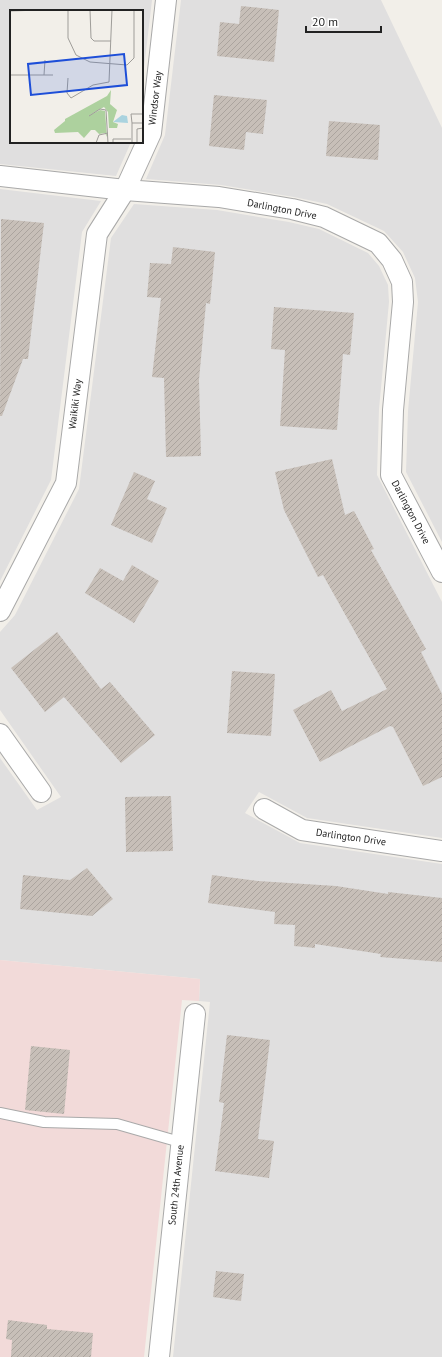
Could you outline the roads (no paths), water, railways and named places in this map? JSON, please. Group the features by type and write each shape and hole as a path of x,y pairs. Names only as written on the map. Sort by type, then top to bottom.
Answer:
{"street":[{"name":"Windsor Way","path":"125,190 151,133 166,0"},
{"name":"Darlington Drive","path":"0,176 125,190 219,197 292,209 324,217 378,243 392,260 402,282 403,302 393,410 391,475 442,572"},
{"name":"Waikiki Way","path":"0,611 66,483 97,234 125,190"},
{"path":"0,734 41,792"},
{"name":"Darlington Drive","path":"264,809 302,830 442,851"},
{"name":"South 24th Avenue","path":"158,1357 195,1014"}],"lane":[{"path":"0,1113 44,1122 118,1124 180,1142"}]}
